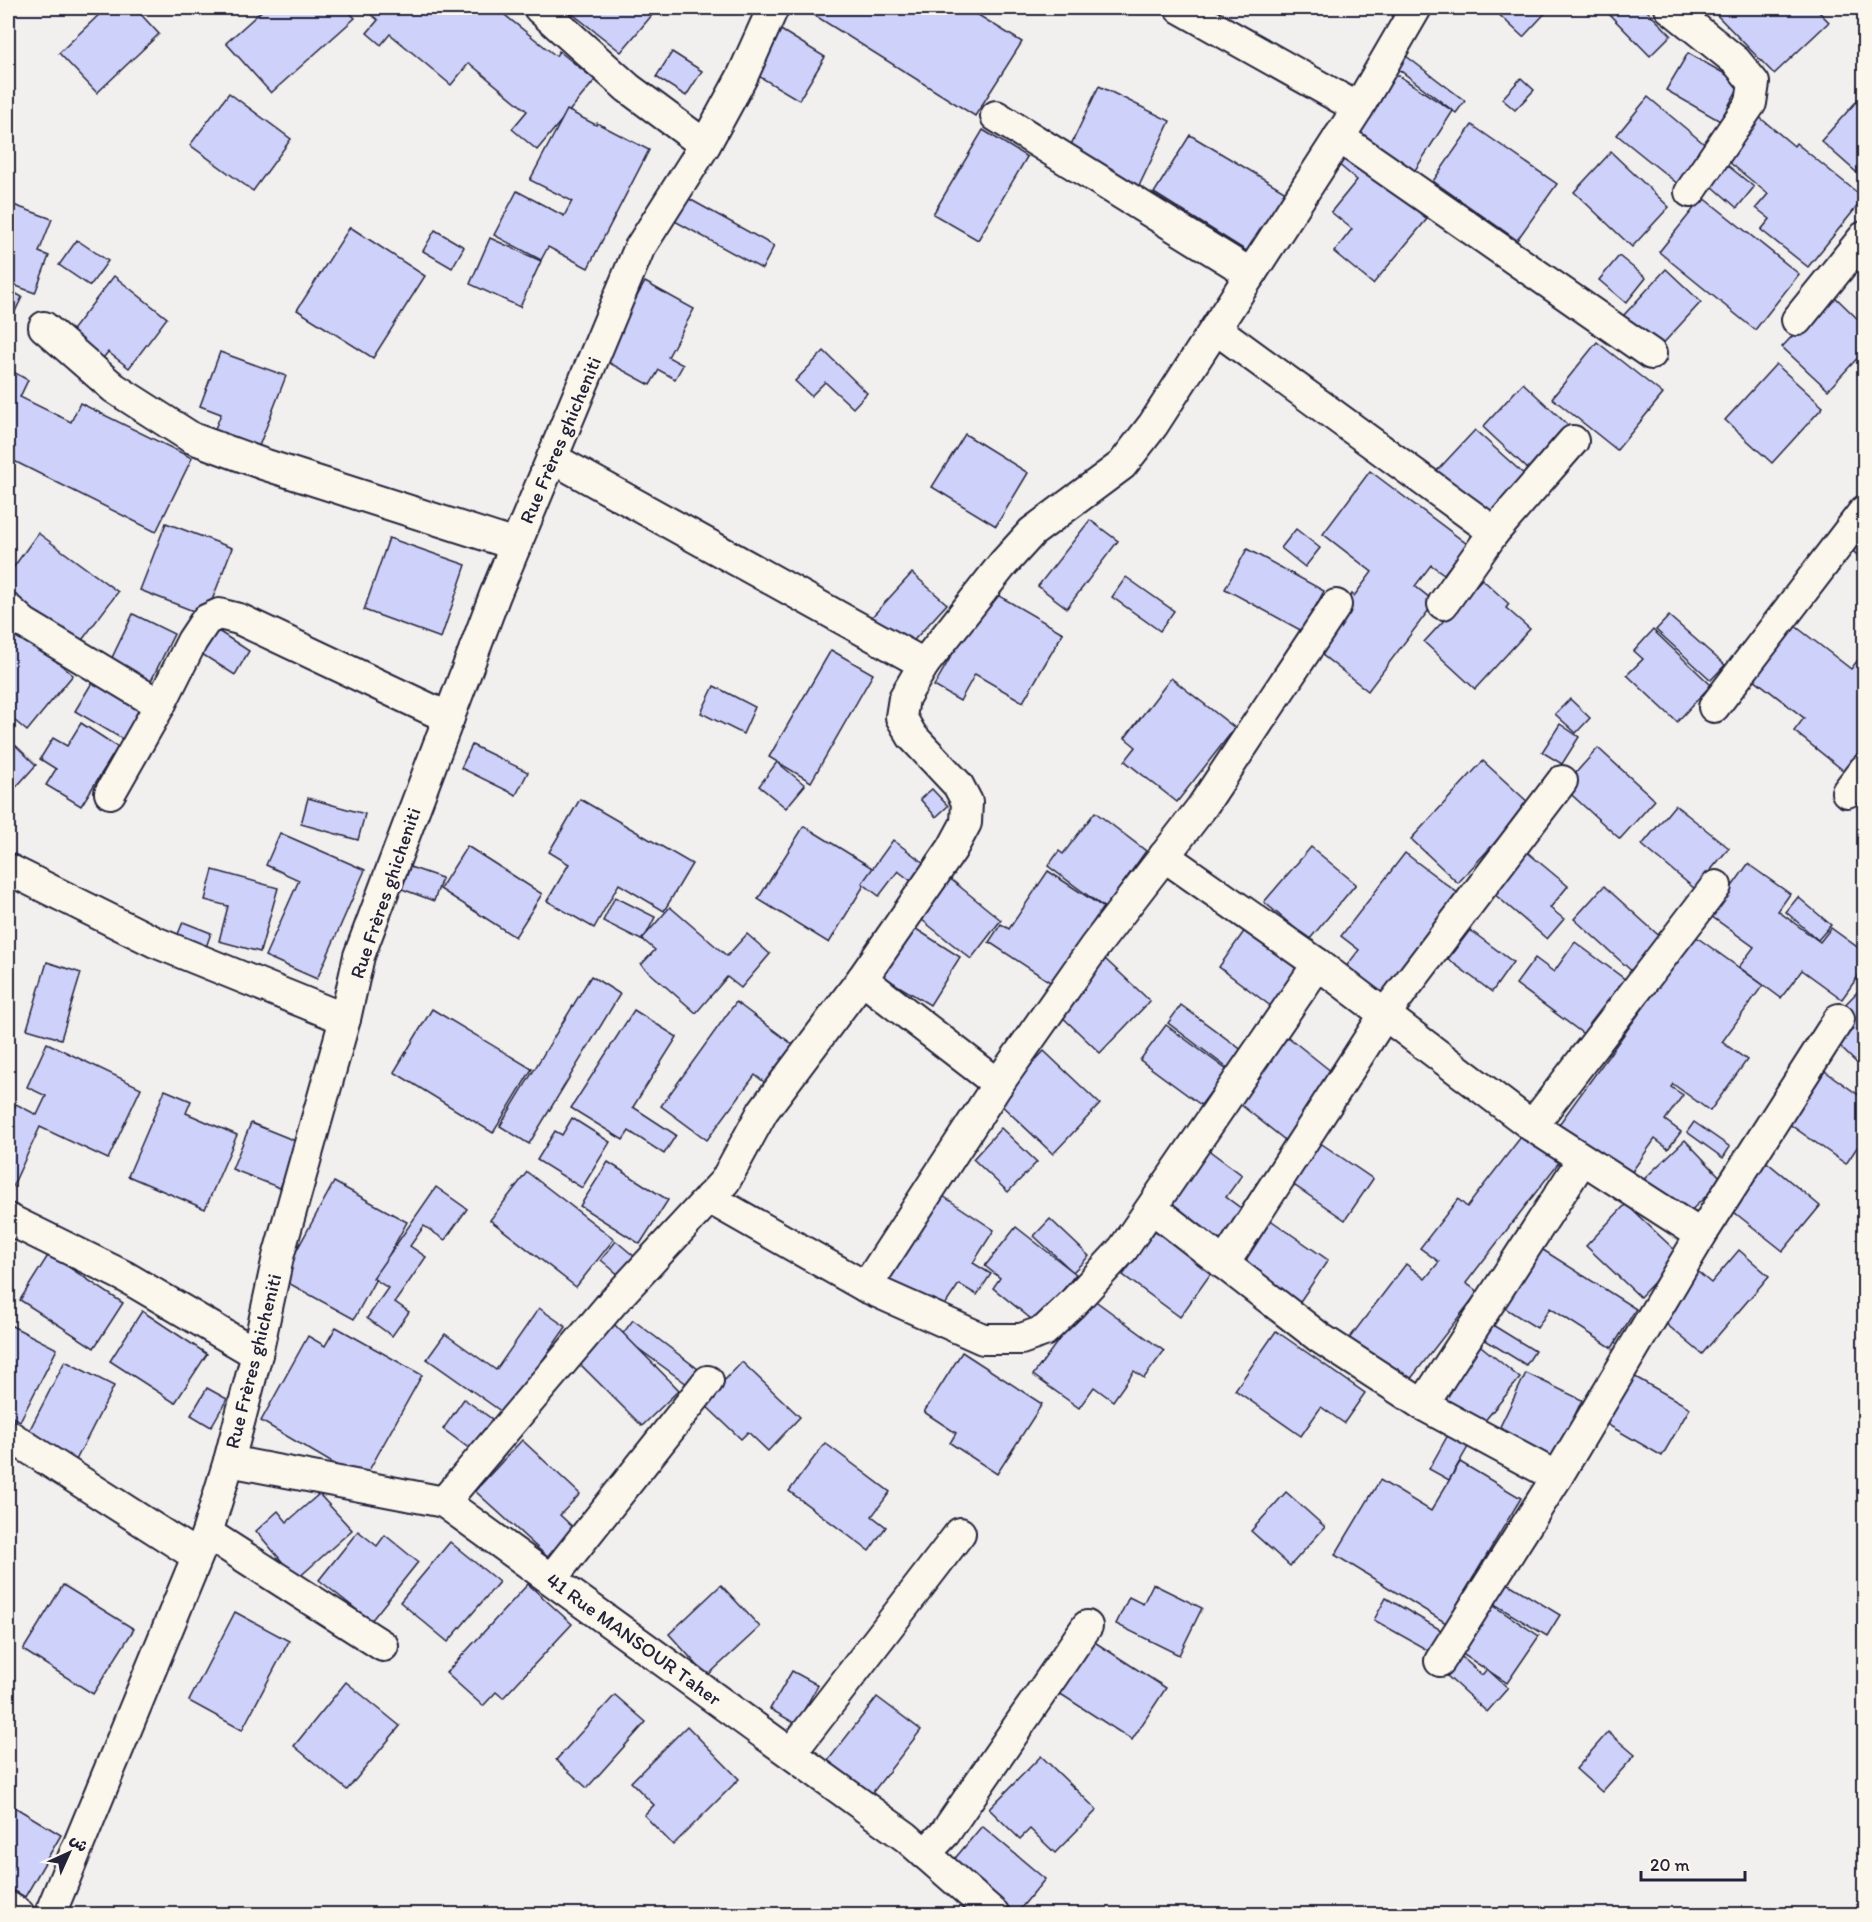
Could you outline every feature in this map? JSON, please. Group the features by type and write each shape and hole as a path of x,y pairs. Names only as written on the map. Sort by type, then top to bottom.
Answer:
{"street":[{"path":"539,8 628,88 705,145"},
{"name":"Rue Frères ghicheniti","path":"50,1914 202,1545 229,1461 257,1354 278,1257 345,1019 359,956 449,718 516,545 639,249 705,145 742,77 773,8"},
{"path":"1179,8 1358,108"},
{"path":"444,1502 612,1303 725,1181 763,1111 862,979 952,849 966,824 967,802 958,785 912,736 902,717 904,698 924,664 1003,564 1032,532 1122,465 1153,425 1358,108 1416,8"},
{"path":"1670,8 1736,61 1754,83 1751,103 1690,192"},
{"path":"996,116 1251,274"},
{"path":"1339,138 1651,354"},
{"path":"1797,320 1864,237"},
{"path":"44,327 114,388 192,438 263,464 516,545"},
{"path":"1216,329 1494,532"},
{"path":"1443,604 1494,532 1573,441"},
{"path":"552,458 924,664"},
{"path":"1714,707 1864,511"},
{"path":"867,1287 998,1084 1095,946 1202,807 1336,605"},
{"path":"8,609 24,623 160,705"},
{"path":"110,793 160,705 192,641 206,620 219,614 239,619 449,718"},
{"path":"1224,1264 1385,1014 1562,781"},
{"path":"1164,856 1318,963 1532,1126 1701,1235"},
{"path":"8,869 155,942 345,1019"},
{"path":"1532,1126 1716,886"},
{"path":"709,1198 867,1287 983,1339 1021,1340 1044,1330 1123,1250 1318,963"},
{"path":"862,979 998,1084"},
{"path":"1440,1660 1557,1477 1701,1235 1839,1019"},
{"path":"1423,1405 1582,1160"},
{"path":"1152,1208 1320,1338 1423,1405 1557,1477"},
{"path":"8,1219 124,1276 257,1354"},
{"path":"551,1579 708,1381"},
{"path":"8,1435 383,1646"},
{"name":"41 Rue MANSOUR Taher","path":"229,1461 444,1502 906,1837 994,1914"},
{"path":"791,1753 960,1533"},
{"path":"926,1854 945,1833 1087,1626"},
{"path":"8,1907 19,1914"}],"building":[{"path":"106,8 135,8 159,34 97,93 59,53"},
{"path":"265,8 345,8 355,18 271,93 226,43"},
{"path":"363,8 496,8 556,56 559,51 595,80 537,150 512,129 527,111 469,63 451,85 390,34 381,45 367,33 378,20"},
{"path":"565,8 658,8 621,52"},
{"path":"803,8 931,8 944,16 950,8 967,8 1022,42 975,116"},
{"path":"1492,8 1550,8 1523,37"},
{"path":"1610,8 1644,8 1671,35 1650,56 1606,11"},
{"path":"1710,8 1815,8 1829,22 1774,74"},
{"path":"776,27 825,57 799,100 750,71"},
{"path":"672,52 702,71 686,96 656,77"},
{"path":"1688,53 1741,83 1720,121 1666,90"},
{"path":"1406,56 1465,101 1456,113 1397,68"},
{"path":"1390,70 1453,111 1410,178 1347,137"},
{"path":"1521,78 1534,90 1515,110 1502,99"},
{"path":"1099,86 1170,121 1139,186 1068,151"},
{"path":"229,93 291,139 253,191 190,145"},
{"path":"1864,93 1864,179 1821,141"},
{"path":"1648,97 1708,147 1678,184 1617,135"},
{"path":"567,110 649,150 588,268 548,247 541,260 494,235 517,191 564,216 572,201 530,180"},
{"path":"1758,116 1794,146 1796,143 1864,198 1808,267 1761,230 1770,219 1756,208 1768,194 1724,158"},
{"path":"1472,125 1557,184 1517,240 1433,181"},
{"path":"983,130 1027,157 978,240 933,214"},
{"path":"1190,135 1286,192 1248,252 1154,193"},
{"path":"1346,152 1427,219 1373,284 1334,252 1352,229 1331,212 1357,180 1337,163"},
{"path":"1611,152 1669,207 1632,247 1574,192"},
{"path":"1721,160 1754,187 1737,208 1705,180"},
{"path":"684,196 774,246 762,269 671,219"},
{"path":"1703,197 1799,274 1755,330 1659,252"},
{"path":"8,203 52,219 39,252 49,256 35,293 8,283"},
{"path":"350,227 425,276 373,358 297,310"},
{"path":"435,230 464,247 452,268 423,251"},
{"path":"490,238 541,261 520,307 470,284"},
{"path":"77,240 108,261 90,286 59,265"},
{"path":"1619,256 1646,278 1626,303 1599,280"},
{"path":"1666,269 1701,302 1659,348 1623,316"},
{"path":"114,276 167,318 129,368 108,352 95,368 62,343"},
{"path":"645,282 694,309 668,357 683,365 675,379 659,370 650,385 602,359"},
{"path":"8,289 22,297 8,326"},
{"path":"1832,294 1864,325 1864,351 1828,390 1782,347"},
{"path":"1597,342 1663,394 1617,450 1552,398"},
{"path":"824,351 867,393 853,408 825,382 811,396 795,381"},
{"path":"220,352 286,376 254,459 210,441 221,414 200,406"},
{"path":"1776,364 1823,407 1772,463 1725,420"},
{"path":"8,369 28,380 20,397 71,422 80,403 192,458 156,532 8,458"},
{"path":"1523,383 1571,428 1530,471 1483,427"},
{"path":"1475,430 1527,477 1486,521 1435,473"},
{"path":"965,434 1028,473 996,526 932,487"},
{"path":"1370,471 1467,544 1444,574 1431,565 1415,586 1435,602 1368,691 1312,647 1352,594 1354,596 1372,572 1323,534"},
{"path":"1090,520 1118,541 1067,608 1038,586"},
{"path":"166,523 232,548 206,616 140,590"},
{"path":"1864,525 1864,562 1847,545"},
{"path":"1296,529 1320,548 1305,567 1281,548"},
{"path":"38,533 118,592 74,651 23,613 28,606 8,591 8,575"},
{"path":"389,538 466,565 441,638 364,610"},
{"path":"1247,549 1324,591 1302,631 1225,589"},
{"path":"912,573 947,604 905,650 870,619"},
{"path":"1126,577 1174,611 1160,631 1112,597"},
{"path":"1482,579 1509,604 1506,608 1530,629 1475,689 1424,642"},
{"path":"989,590 1063,633 1023,702 975,674 960,701 934,686"},
{"path":"133,614 174,634 148,687 107,668"},
{"path":"1669,616 1725,665 1711,680 1656,630"},
{"path":"8,622 73,675 27,731 8,715"},
{"path":"1790,622 1851,669 1864,652 1864,745 1844,771 1794,731 1804,718 1749,675"},
{"path":"212,627 249,651 235,675 197,651"},
{"path":"1653,630 1711,685 1677,722 1627,675 1643,659 1634,651"},
{"path":"831,650 873,674 811,782 769,757"},
{"path":"99,671 148,701 124,740 75,711"},
{"path":"1171,678 1235,728 1177,802 1125,761 1136,747 1125,738"},
{"path":"714,686 755,707 743,734 701,713"},
{"path":"1570,699 1590,718 1576,733 1555,714"},
{"path":"81,723 118,747 81,806 46,785 56,769 40,759 53,738 67,746"},
{"path":"1560,724 1579,737 1562,764 1542,752"},
{"path":"11,741 36,765 8,796 8,745"},
{"path":"472,745 528,772 516,795 461,768"},
{"path":"1598,748 1655,800 1620,839 1563,787"},
{"path":"1483,761 1530,804 1458,883 1411,839"},
{"path":"777,762 805,785 786,808 759,786"},
{"path":"932,789 948,806 936,817 920,799"},
{"path":"308,798 365,814 358,840 301,824"},
{"path":"580,799 692,864 664,911 619,884 594,928 547,901 569,864 549,852"},
{"path":"1675,805 1729,848 1695,889 1642,845"},
{"path":"1095,812 1146,851 1105,908 1048,866 1059,851 1063,854"},
{"path":"804,826 874,869 829,943 758,899"},
{"path":"280,833 365,870 317,979 265,956 299,880 266,865"},
{"path":"893,840 924,863 911,881 898,871 879,896 862,883"},
{"path":"467,846 542,894 515,937 440,889"},
{"path":"1311,847 1356,884 1309,940 1264,902"},
{"path":"1521,847 1568,886 1550,908 1564,919 1547,939 1487,888"},
{"path":"1405,853 1459,894 1377,1000 1341,973 1359,950 1341,936"},
{"path":"1748,864 1790,894 1778,911 1820,942 1831,928 1864,952 1864,968 1842,999 1802,970 1781,998 1739,967 1754,947 1711,916"},
{"path":"410,867 442,878 434,901 402,889"},
{"path":"213,870 278,888 260,952 219,941 228,906 205,900"},
{"path":"1048,871 1103,907 1053,984 989,942 1001,924 1009,929"},
{"path":"948,877 1001,920 971,959 917,916"},
{"path":"1604,886 1666,942 1636,975 1574,919"},
{"path":"615,897 655,917 643,941 603,921"},
{"path":"1798,897 1831,925 1818,940 1786,912"},
{"path":"670,907 727,956 747,934 770,954 741,988 727,977 696,1013 641,965 655,950 642,939"},
{"path":"183,922 211,933 205,950 176,939"},
{"path":"913,927 960,957 930,1005 882,976"},
{"path":"1245,930 1299,970 1272,1007 1219,967"},
{"path":"1470,930 1513,962 1492,992 1448,959"},
{"path":"1695,936 1763,985 1722,1042 1747,1060 1710,1111 1673,1084 1671,1087 1683,1095 1665,1120 1681,1132 1668,1149 1655,1139 1626,1180 1552,1134"},
{"path":"1575,942 1630,983 1589,1038 1516,984 1535,958 1554,972"},
{"path":"1105,959 1150,1001 1100,1053 1055,1010"},
{"path":"47,962 81,973 61,1039 27,1029"},
{"path":"591,976 620,994 529,1144 500,1126"},
{"path":"1864,985 1864,1070 1838,1045 1853,1029 1837,1013"},
{"path":"736,1002 796,1047 768,1085 755,1075 707,1140 661,1106"},
{"path":"1181,1005 1243,1051 1230,1070 1168,1023"},
{"path":"432,1009 532,1069 493,1133 394,1072"},
{"path":"634,1010 677,1037 633,1107 676,1135 664,1154 629,1131 623,1140 571,1108"},
{"path":"1166,1025 1227,1070 1201,1105 1140,1060"},
{"path":"1288,1037 1337,1076 1285,1140 1236,1101"},
{"path":"47,1043 141,1088 108,1159 40,1127 10,1192 8,1191 8,1124 16,1104 37,1115 46,1096 27,1087"},
{"path":"1044,1051 1100,1104 1053,1154 997,1101"},
{"path":"1822,1069 1864,1099 1864,1137 1846,1164 1785,1121"},
{"path":"165,1090 191,1101 186,1113 237,1135 205,1209 128,1176"},
{"path":"572,1118 610,1142 582,1188 537,1160 555,1131 562,1135"},
{"path":"1694,1122 1730,1147 1723,1158 1687,1132"},
{"path":"251,1123 298,1142 280,1188 232,1169"},
{"path":"1001,1128 1037,1162 1008,1192 973,1159"},
{"path":"1524,1133 1560,1161 1466,1283 1478,1292 1406,1385 1348,1340 1406,1264 1425,1279 1439,1262 1420,1248 1458,1199 1467,1207"},
{"path":"1316,1140 1373,1179 1345,1220 1288,1181"},
{"path":"1685,1140 1723,1180 1681,1220 1643,1180"},
{"path":"1207,1149 1242,1175 1226,1197 1246,1212 1215,1253 1161,1212"},
{"path":"1763,1159 1820,1206 1783,1251 1725,1205"},
{"path":"608,1162 668,1200 640,1244 580,1206"},
{"path":"527,1172 614,1239 576,1287 490,1220"},
{"path":"334,1182 407,1222 354,1319 281,1279"},
{"path":"436,1187 467,1209 445,1240 424,1226 410,1246 426,1257 395,1302 409,1312 392,1336 367,1318 388,1288 373,1278"},
{"path":"943,1196 994,1230 973,1263 991,1274 977,1295 959,1284 937,1317 886,1283"},
{"path":"1626,1204 1680,1255 1640,1297 1586,1246"},
{"path":"1050,1219 1089,1256 1073,1272 1034,1236"},
{"path":"1269,1219 1328,1260 1295,1309 1236,1268"},
{"path":"1016,1227 1076,1274 1036,1323 993,1288 1000,1278 985,1266"},
{"path":"1157,1228 1214,1269 1180,1317 1123,1275"},
{"path":"616,1241 635,1257 620,1276 601,1260"},
{"path":"1529,1241 1636,1309 1612,1348 1550,1308 1537,1328 1492,1300"},
{"path":"1739,1250 1769,1276 1702,1354 1653,1313 1692,1267 1711,1283"},
{"path":"49,1254 123,1303 94,1348 20,1300"},
{"path":"1090,1297 1164,1351 1144,1378 1134,1371 1113,1401 1094,1387 1079,1408 1033,1375"},
{"path":"539,1308 566,1327 505,1414 427,1359 445,1334 496,1370"},
{"path":"142,1311 207,1354 175,1403 110,1361"},
{"path":"633,1320 698,1369 687,1384 621,1336"},
{"path":"8,1324 57,1349 20,1421 8,1415"},
{"path":"614,1324 679,1390 642,1426 577,1361"},
{"path":"1491,1324 1535,1351 1526,1365 1482,1338"},
{"path":"336,1327 422,1375 363,1481 261,1421 308,1336 325,1346"},
{"path":"1276,1331 1365,1393 1344,1423 1321,1407 1301,1436 1235,1390"},
{"path":"1476,1342 1520,1378 1478,1429 1434,1394"},
{"path":"962,1352 1042,1404 997,1474 950,1443 956,1433 924,1412"},
{"path":"65,1361 114,1386 75,1462 26,1437"},
{"path":"742,1362 800,1417 768,1451 748,1432 741,1439 703,1403"},
{"path":"1623,1370 1690,1408 1662,1456 1596,1418"},
{"path":"1526,1373 1582,1400 1552,1463 1496,1435"},
{"path":"207,1388 227,1399 211,1427 191,1415"},
{"path":"464,1399 492,1419 470,1449 443,1429"},
{"path":"1448,1435 1468,1447 1449,1480 1429,1469"},
{"path":"522,1440 580,1494 560,1515 579,1533 553,1562 475,1491"},
{"path":"825,1443 890,1492 872,1516 886,1527 869,1551 789,1491"},
{"path":"1460,1462 1521,1498 1446,1623 1335,1555 1380,1480 1431,1511"},
{"path":"1286,1492 1325,1527 1290,1566 1251,1531"},
{"path":"319,1494 352,1530 297,1579 256,1531 278,1511 287,1522"},
{"path":"358,1531 377,1546 385,1535 418,1562 371,1621 319,1580"},
{"path":"450,1542 499,1582 448,1642 400,1602"},
{"path":"1499,1578 1560,1615 1547,1636 1486,1599"},
{"path":"528,1584 572,1624 503,1698 496,1692 483,1706 446,1673"},
{"path":"1153,1584 1202,1608 1179,1655 1116,1624 1129,1597 1143,1604"},
{"path":"63,1585 134,1629 93,1694 23,1650"},
{"path":"721,1585 760,1627 707,1676 669,1634"},
{"path":"1386,1598 1441,1630 1429,1651 1374,1620"},
{"path":"1482,1598 1539,1636 1507,1683 1450,1646"},
{"path":"235,1612 289,1641 242,1730 189,1701"},
{"path":"1093,1641 1166,1688 1132,1740 1059,1693"},
{"path":"1453,1649 1482,1675 1487,1669 1508,1688 1487,1712 1437,1667"},
{"path":"792,1671 818,1685 796,1724 770,1709"},
{"path":"346,1682 400,1726 347,1790 294,1746"},
{"path":"615,1695 646,1722 587,1788 556,1760"},
{"path":"877,1697 921,1730 866,1801 823,1767"},
{"path":"687,1726 739,1779 673,1845 644,1815 654,1805 631,1782"},
{"path":"1608,1732 1635,1755 1602,1792 1576,1769"},
{"path":"1041,1756 1097,1810 1055,1853 1030,1829 1020,1839 989,1809"},
{"path":"8,1803 61,1835 25,1897 8,1887"},
{"path":"982,1826 1045,1879 1016,1914 1003,1914 947,1868"}]}
